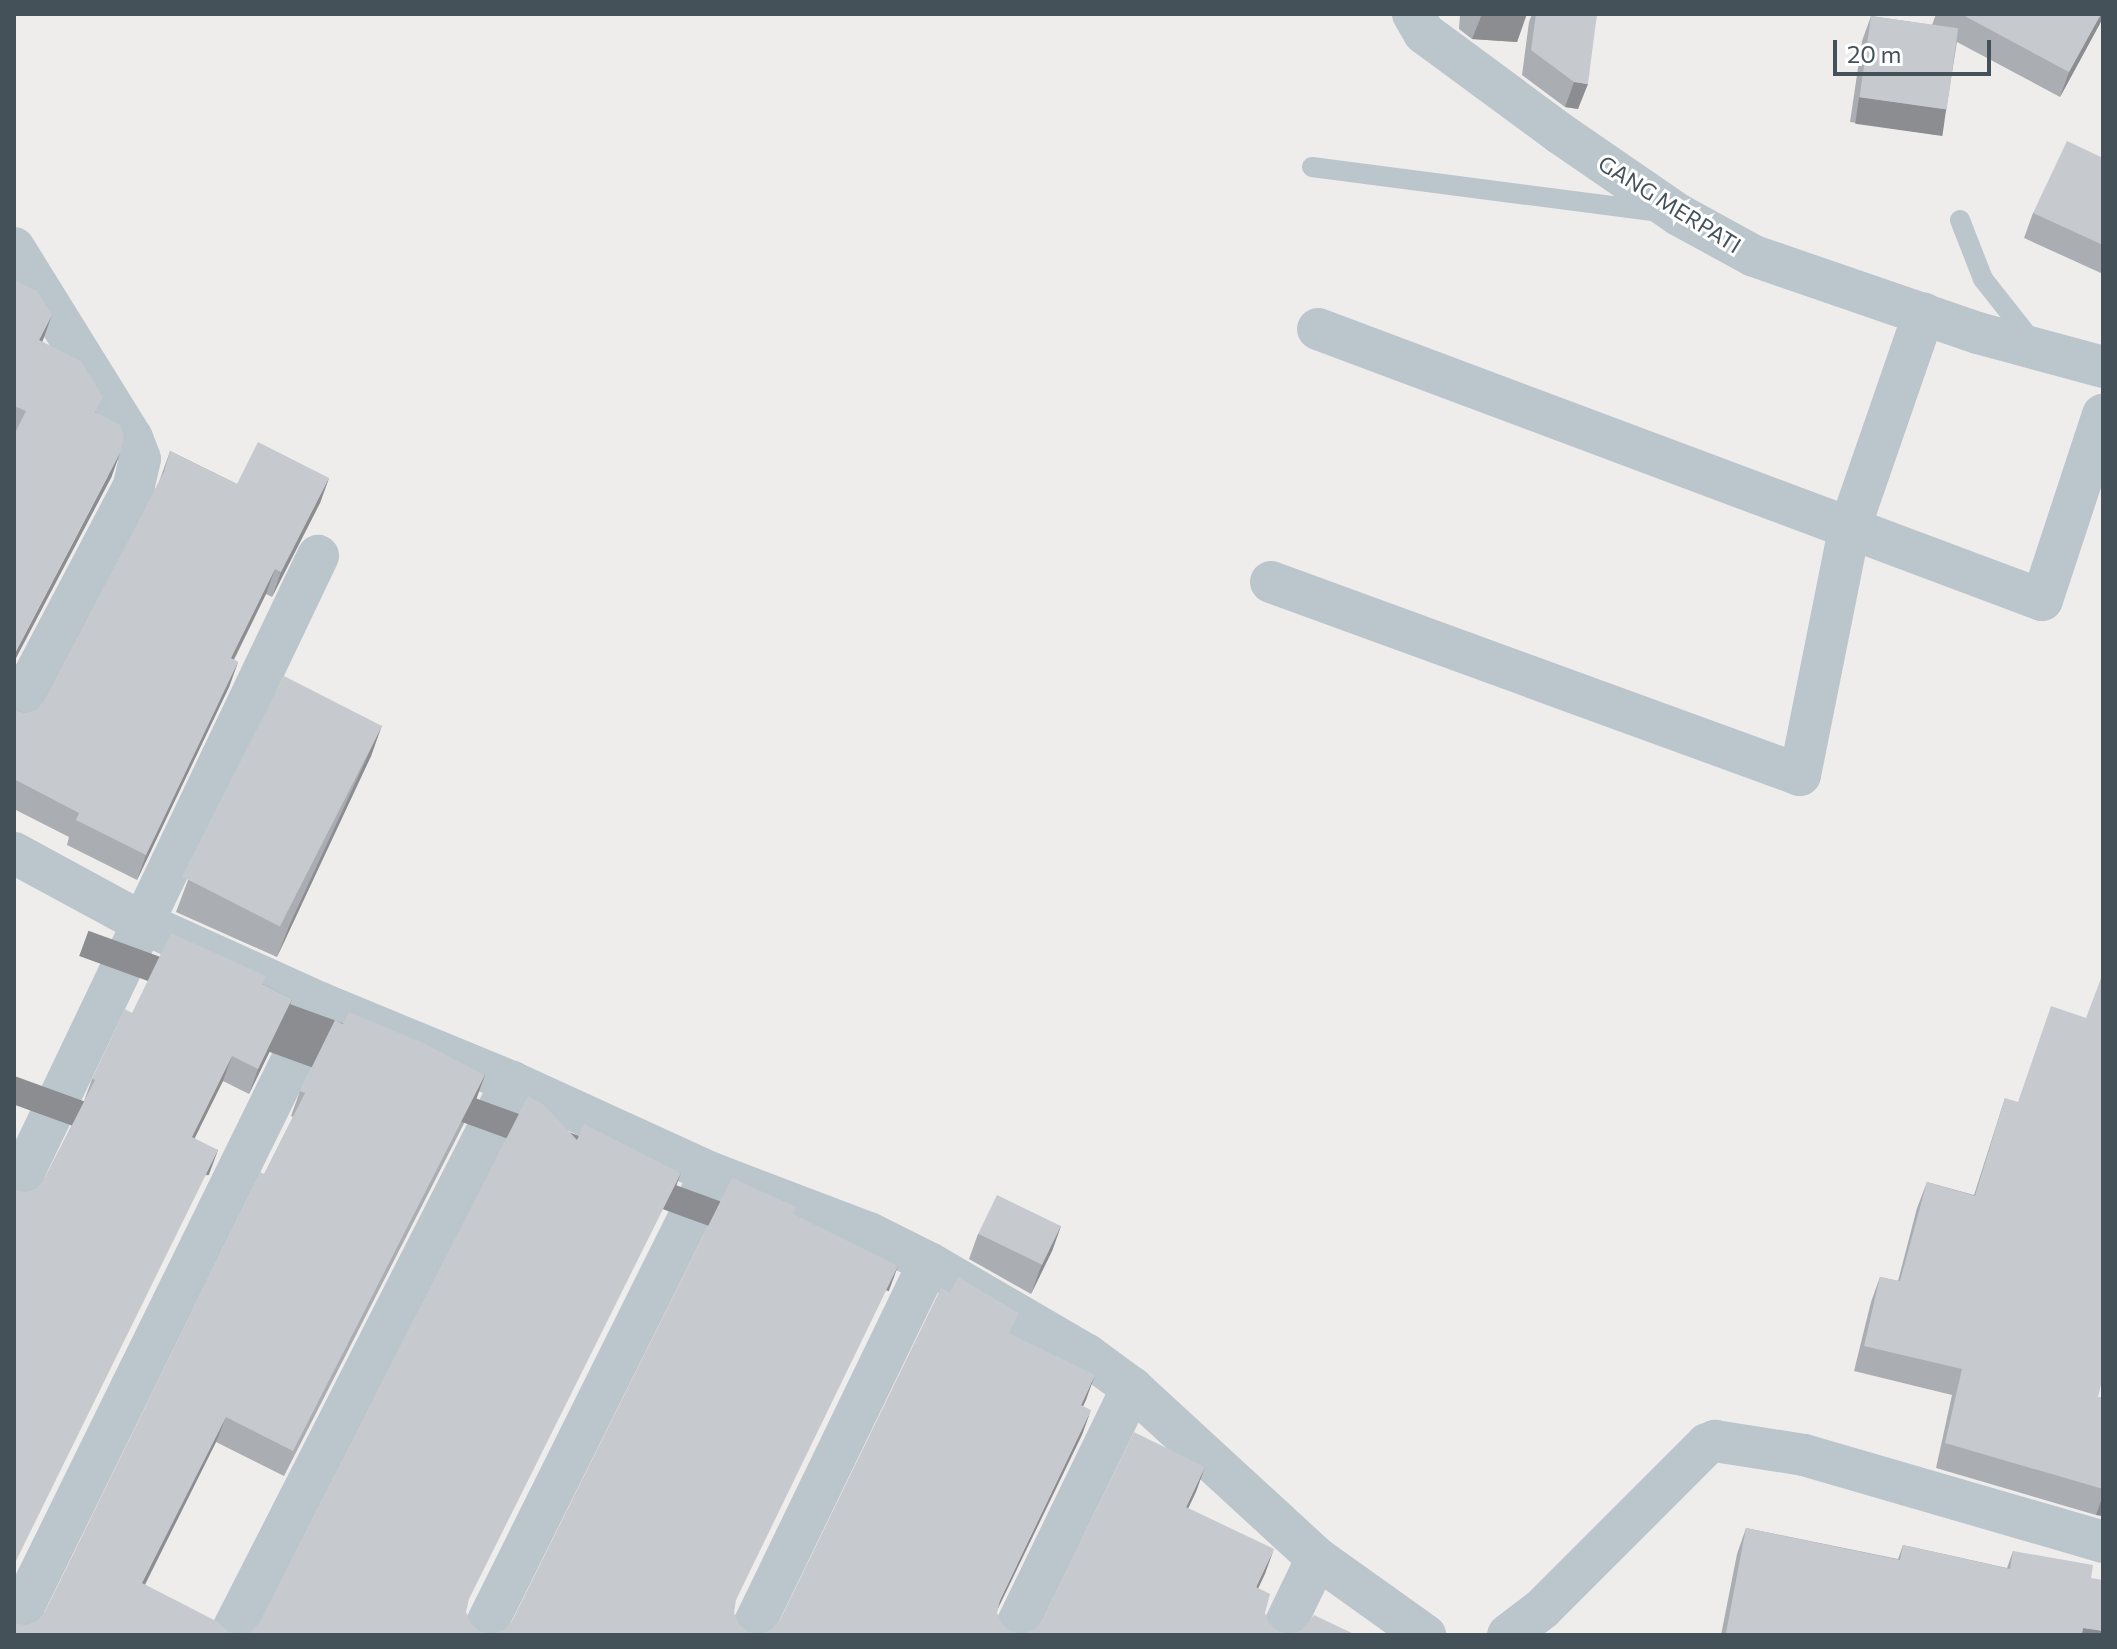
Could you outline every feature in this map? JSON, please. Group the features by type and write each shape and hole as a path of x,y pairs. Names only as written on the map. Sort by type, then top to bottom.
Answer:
{"street":[{"name":"GANG MERPATI","path":"1413,14 1424,33 1679,215 1754,256 2040,351 2103,367"},
{"path":"14,248 132,438 140,459 134,486 14,714"},
{"path":"1271,582 1800,775 1849,530 1924,314"},
{"path":"1318,329 2042,600 2103,415"},
{"path":"14,1193 318,556"},
{"path":"14,853 143,923 320,1003 512,1082 711,1173 869,1233 929,1263 1087,1355 1132,1388 1317,1558 1425,1635"},
{"path":"14,1626 320,1003"},
{"path":"230,1635 512,1082"},
{"path":"481,1635 711,1173"},
{"path":"749,1635 929,1263"},
{"path":"1012,1635 1132,1388"},
{"path":"1508,1635 1542,1609 1707,1444 1715,1441 1804,1455 2103,1542"},
{"path":"1280,1635 1317,1558"}],"lane":[{"path":"1312,167 1679,215"},
{"path":"1960,220 1983,279 2040,351"}],"building":[{"path":"1484,14 1527,14 1526,16"},
{"path":"1536,14 1597,14 1588,84 1574,82 1531,50"},
{"path":"1961,14 2101,14 2069,72"},
{"path":"1871,16 1958,28 1947,109 1860,97"},
{"path":"2067,141 2103,158 2103,245 2033,213"},
{"path":"14,280 37,291 52,315 39,340 81,361 103,397 95,412 120,425 124,436 120,453 14,655 14,435 26,411 14,406"},
{"path":"258,442 329,478 281,572 275,569 231,658 238,662 146,855 76,820 79,813 14,779 14,710 25,713 37,709 44,700 164,472 170,451 237,484"},
{"path":"284,676 382,726 280,926 182,876"},
{"path":"171,933 266,976 262,984 292,999 258,1069 232,1056 192,1137 218,1150 14,1565 14,1190 24,1192 36,1188 45,1178 95,1080 92,1079 125,1009 132,1013"},
{"path":"2103,973 2103,1377 2098,1397 2103,1397 2103,1489 1945,1443 1962,1369 1864,1346 1880,1277 1900,1281 1927,1182 1975,1196 2005,1098 2018,1102 2051,1006 2086,1018"},
{"path":"349,1012 421,1042 485,1075 293,1451 226,1417 142,1583 218,1622 229,1632 243,1635 14,1635 14,1623 25,1625 45,1612 260,1172 264,1174 305,1093 300,1091 335,1020 343,1024"},
{"path":"528,1096 543,1104 577,1140 584,1124 681,1173 469,1599 466,1612 471,1624 479,1631 492,1634 504,1630 512,1621 732,1178 796,1207 793,1214 898,1266 736,1600 734,1613 739,1624 748,1632 761,1634 772,1629 780,1620 941,1288 950,1293 958,1277 1019,1313 1009,1333 1095,1375 1081,1405 1091,1410 1000,1600 997,1613 1002,1624 1010,1631 1022,1634 1034,1630 1042,1621 1134,1432 1205,1467 1186,1507 1274,1549 1256,1587 1270,1594 1265,1613 1269,1623 1278,1631 1290,1634 1302,1630 1314,1615 1356,1635 247,1635 260,1622"},
{"path":"997,1195 1061,1226 1042,1265 978,1234"},
{"path":"1746,1528 1900,1560 1903,1545 2010,1569 2013,1551 2093,1565 2091,1578 2103,1580 2103,1631 2083,1628 2082,1635 1726,1633"}]}
